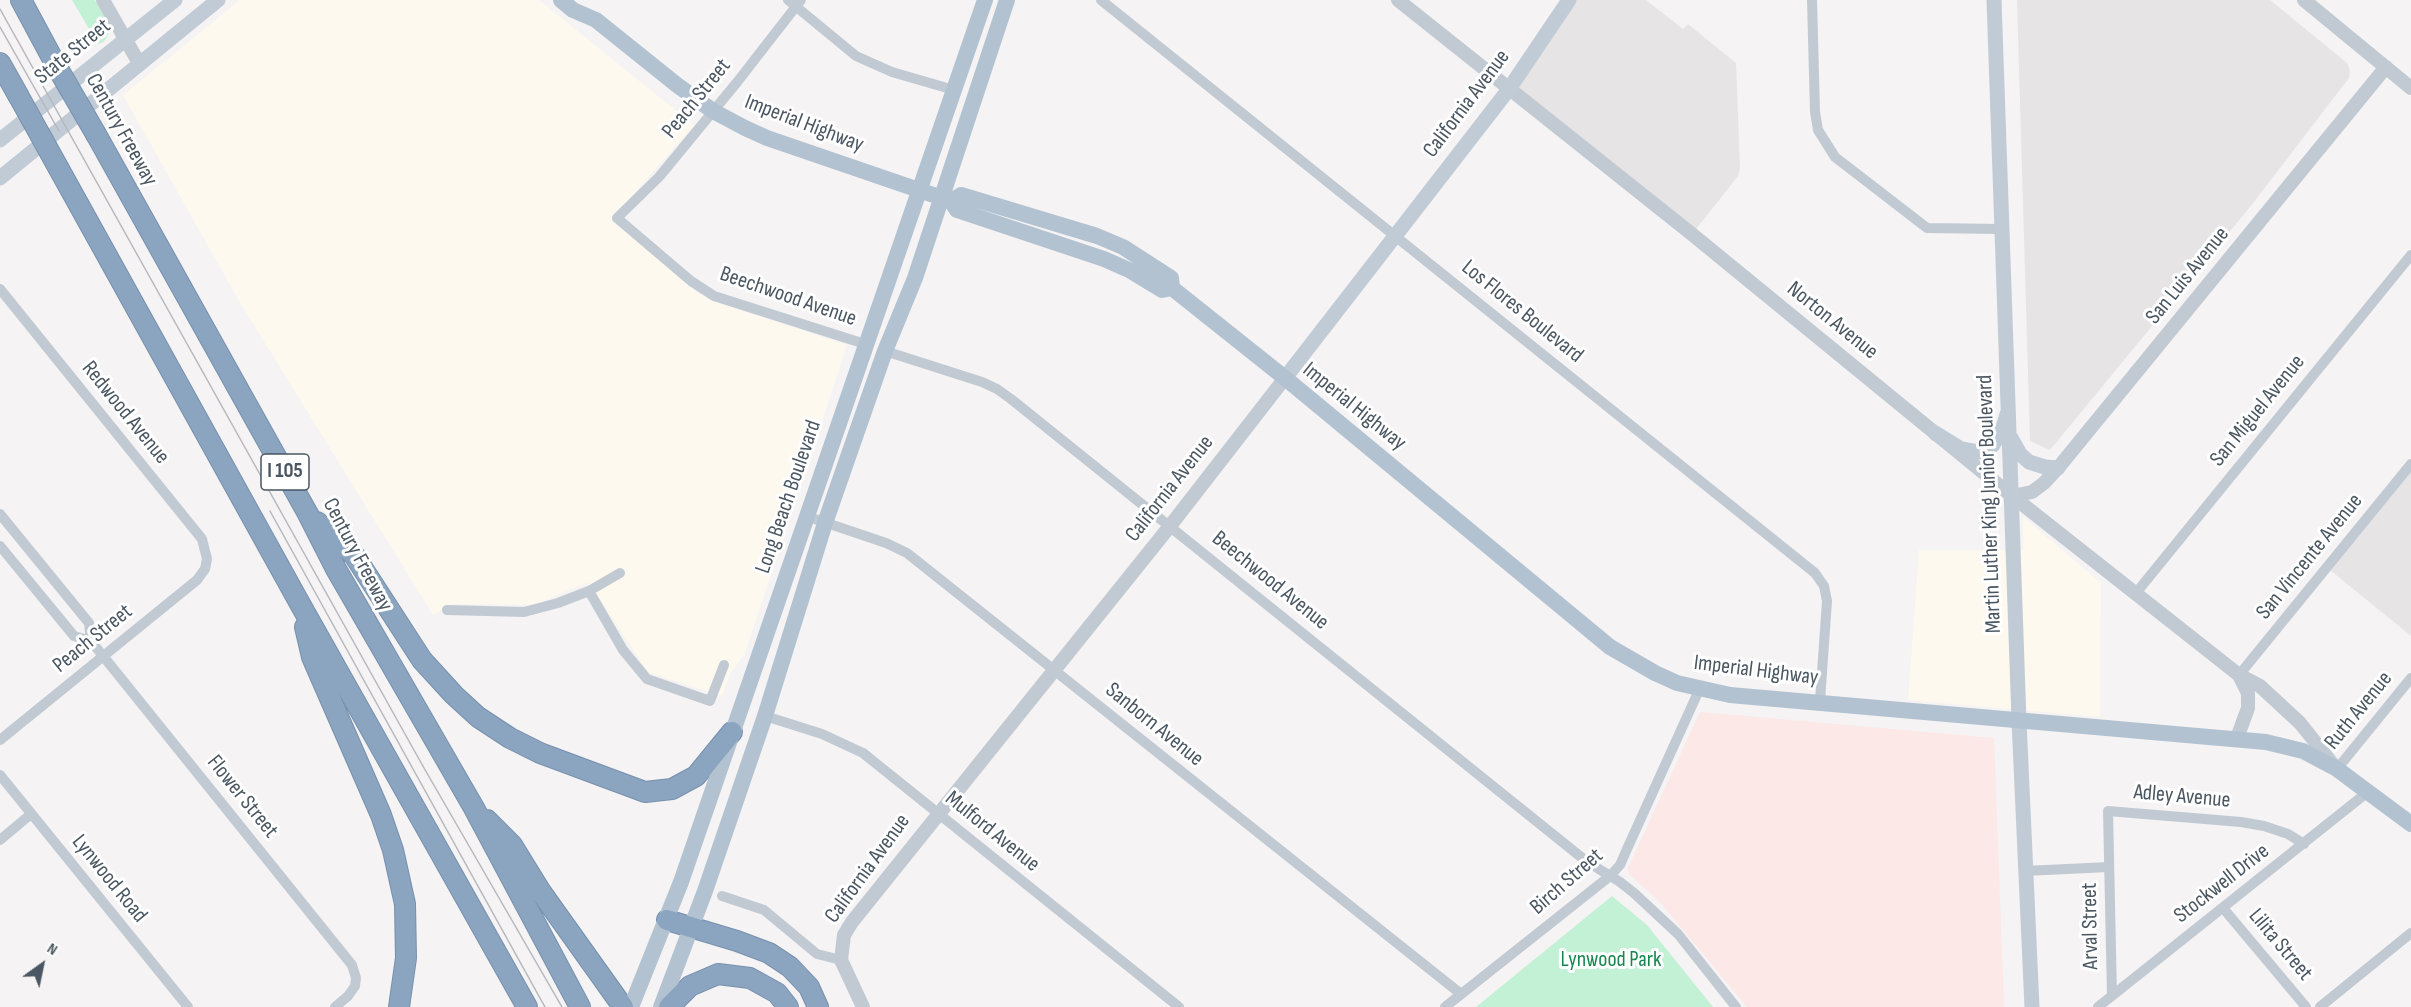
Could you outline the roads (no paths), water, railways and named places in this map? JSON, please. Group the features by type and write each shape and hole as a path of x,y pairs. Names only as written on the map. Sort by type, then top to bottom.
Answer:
{"highway":[{"name":"Century Freeway","path":"21,0 308,514 351,597 474,808 580,1007"},
{"name":"I 105","path":"0,63 526,1005"},
{"path":"308,514 354,555 422,660 478,717 510,738 540,753 645,792 672,789 696,776 732,732"},
{"path":"299,602 312,657 381,815 393,850 405,904 406,957 399,1007"},
{"path":"474,808 512,845 566,927 623,1007"},
{"path":"667,920 754,947 790,967 809,987 818,1007"},
{"path":"669,1007 690,986 718,974 750,978 777,993 788,1007"}],"main road":[{"name":"State Street","path":"0,140 175,0"},
{"path":"0,178 218,0"},
{"name":"Imperial Highway","path":"561,0 573,10 596,20"},
{"name":"Imperial Highway","path":"581,0 596,20 677,85 713,111 766,138 946,200 961,195 1098,236 1123,247 1172,278 1172,288 1285,378 1610,647 1655,674 1677,683 1730,695 2237,738 2276,744 2303,751 2337,769 2411,824"},
{"name":"Long Beach Boulevard","path":"631,1007 667,920 985,0"},
{"name":"Long Beach Boulevard","path":"661,1007 692,927 765,716 825,523 885,351 946,200 1007,0"},
{"name":"California Avenue","path":"1285,378 1509,89 1569,0"},
{"name":"Martin Luther King Junior Boulevard","path":"1994,0 2010,405 2019,721 2032,1007"},
{"path":"1935,433 1961,449 1972,452 1986,450 1998,438 2010,405"},
{"path":"2011,437 2020,454 2029,462 2058,468"}],"street":[{"path":"103,0 139,63"},
{"name":"Los Flores Boulevard","path":"1101,0 1815,573 1824,586 1827,601 1820,701"},
{"name":"Norton Avenue","path":"1398,0 2012,496 2239,675 2260,686 2300,723 2337,769"},
{"path":"1812,0 1815,112 1818,130 1835,157 1927,228 2002,229"},
{"path":"795,2 856,56 892,72 954,90"},
{"name":"Peach Street","path":"617,218 659,177 713,111 795,2"},
{"path":"2310,2 2411,88"},
{"name":"San Luis Avenue","path":"2012,496 2032,492 2058,468 2386,67"},
{"name":"Beechwood Avenue","path":"617,218 691,281 714,296 865,344"},
{"name":"San Miguel Avenue","path":"2136,593 2411,255"},
{"name":"Redwood Avenue","path":"0,289 202,539 207,552 207,566"},
{"name":"Beechwood Avenue","path":"885,351 997,388 1544,828 1649,906 1678,934 1736,1007"},
{"name":"California Avenue","path":"863,1007 841,960 844,935 852,922 1170,526 1285,378"},
{"name":"San Vincente Avenue","path":"2239,675 2411,464"},
{"name":"Flower Street","path":"0,514 89,623 91,641 352,964 356,982 351,993 335,1007"},
{"name":"Sanborn Avenue","path":"806,516 886,543 907,554 1461,994"},
{"name":"Flower Street","path":"0,546 74,636 91,641"},
{"name":"Peach Street","path":"0,740 197,580 207,566"},
{"path":"447,610 524,612 558,603 589,591 620,573"},
{"path":"589,591 623,650 647,680 710,701 724,665"},
{"path":"2237,738 2248,708 2248,693 2239,675"},
{"name":"Ruth Avenue","path":"2337,769 2411,678"},
{"name":"Birch Street","path":"1445,1007 1610,876 1620,865 1700,688"},
{"name":"Mulford Avenue","path":"765,716 822,734 863,753 1179,1007"},
{"name":"Lynwood Road","path":"0,775 188,1007"},
{"name":"Stockwell Drive","path":"2098,1007 2369,791"},
{"name":"Adley Avenue","path":"2109,867 2108,811 2241,822 2264,826 2288,834 2304,844"},
{"path":"0,840 31,814"},
{"name":"Arval Street","path":"2025,871 2109,867 2112,996"},
{"path":"722,896 764,910 816,954 841,960"},
{"name":"Lilita Street","path":"2223,908 2306,1007"},
{"path":"2320,1007 2411,933"}],"tram line":[{"path":"0,9 424,768 562,1007"},
{"path":"0,27 59,131"},
{"path":"270,511 545,1007"}],"park label":[{"name":"Lynwood Park","path":"1611,960"}]}
